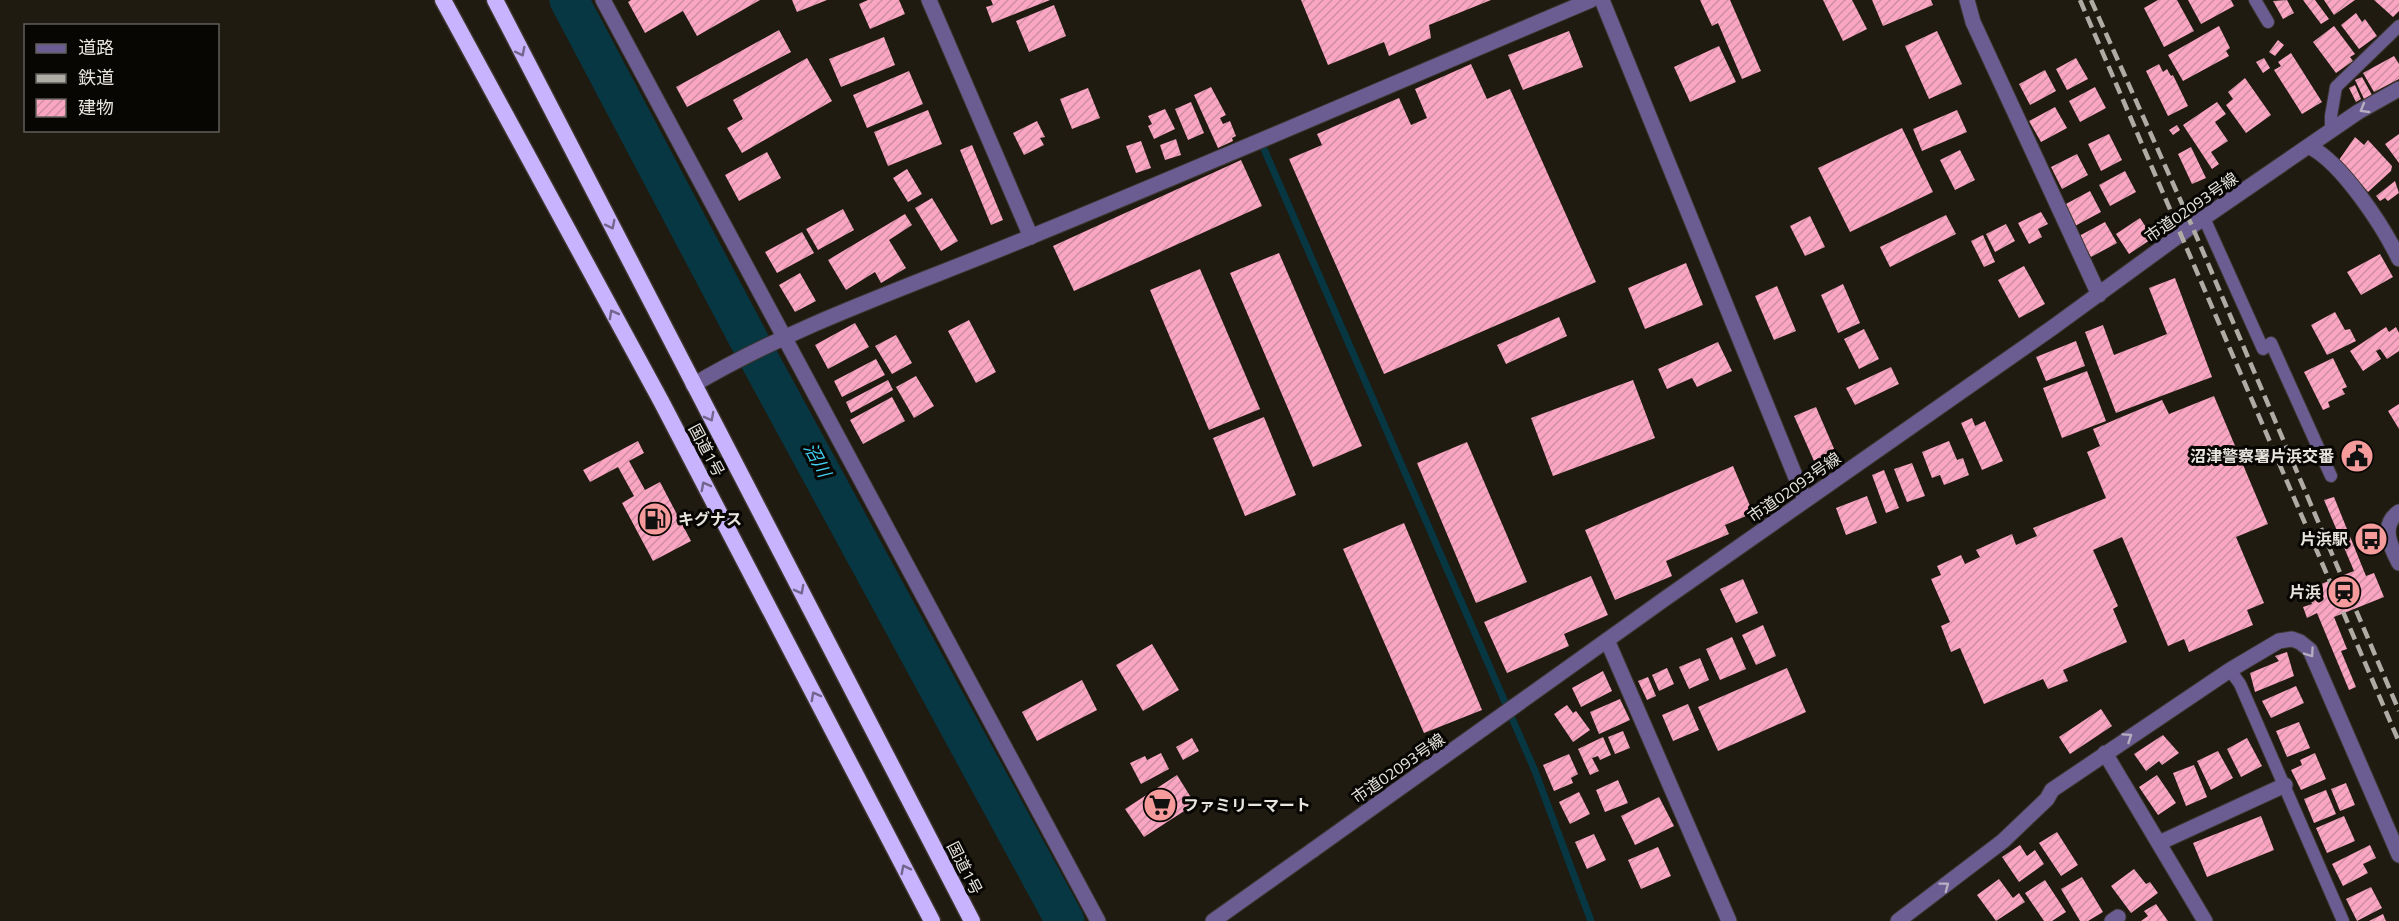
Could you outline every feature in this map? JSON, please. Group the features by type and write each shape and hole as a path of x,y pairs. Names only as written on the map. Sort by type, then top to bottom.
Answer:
{"highway":[{"name":"国道1号","path":"443,0 666,411 932,921"},
{"name":"国道1号","path":"495,0 972,921"}],"street":[{"path":"603,0 781,340 1098,921"},
{"path":"929,0 1031,237"},
{"path":"693,385 729,363 781,340 1591,0"},
{"path":"1602,0 1805,500"},
{"path":"1967,0 1973,22 2099,295"},
{"name":"市道02093号線","path":"1213,921 1805,500 2099,295 2204,218 2310,147 2331,130 2399,89"},
{"path":"2310,147 2320,152 2332,164 2368,208 2399,259"},
{"path":"2399,512 2389,520 2386,530 2399,563"},
{"path":"1900,920 2003,841 2047,799 2052,790 2230,670 2279,641 2292,639 2301,642 2310,650 2399,855"},
{"path":"1607,640 1729,921"},
{"path":"2105,753 2205,921"},
{"path":"2159,843 2285,785"}],"lane":[{"path":"2255,0 2268,22"},
{"path":"2331,130 2336,87 2399,26"},
{"path":"2204,218 2263,348 2271,343 2331,476"},
{"path":"2230,670 2240,684 2343,921"}],"building":[{"path":"631,0 760,0 697,36 683,11 645,33 628,2"},
{"path":"792,0 827,0 797,12"},
{"path":"868,0 899,0 905,14 870,29 859,4"},
{"path":"991,0 1050,0 992,23 986,7 993,5"},
{"path":"1301,0 1491,0 1429,25 1431,38 1389,56 1384,42 1328,65"},
{"path":"1700,0 1730,0 1761,71 1742,79 1718,23 1712,26"},
{"path":"1823,0 1852,0 1867,29 1843,41"},
{"path":"1872,0 1931,0 1933,5 1883,26"},
{"path":"2158,0 2177,0 2194,31 2164,47 2144,8"},
{"path":"2188,0 2231,0 2234,6 2201,24"},
{"path":"2287,0 2294,13 2283,19 2273,1"},
{"path":"2303,0 2315,0 2329,19 2321,24"},
{"path":"2324,0 2355,0 2334,15"},
{"path":"2374,0 2399,0 2399,11 2393,17"},
{"path":"1054,5 1066,36 1029,52 1016,21"},
{"path":"2356,13 2362,22 2365,19 2377,36 2359,49 2341,25"},
{"path":"2219,26 2230,48 2226,51 2229,56 2183,81 2168,55"},
{"path":"2334,26 2355,54 2350,57 2353,61 2336,73 2313,42"},
{"path":"779,30 791,52 687,107 676,87"},
{"path":"1569,31 1583,67 1523,90 1508,55"},
{"path":"1937,31 1962,84 1929,99 1905,46"},
{"path":"884,37 895,65 841,87 829,59"},
{"path":"2278,40 2284,45 2275,56 2269,52"},
{"path":"1719,46 1736,82 1690,102 1674,67"},
{"path":"2291,53 2322,102 2302,114 2274,70 2281,66 2278,62"},
{"path":"2394,56 2399,64 2399,79 2374,92 2363,73"},
{"path":"807,58 832,101 742,153 727,128 743,119 733,100"},
{"path":"2076,58 2088,79 2067,90 2056,69"},
{"path":"2264,58 2270,68 2263,73 2256,62"},
{"path":"1471,64 1487,99 1510,89 1596,282 1384,374 1289,159 1322,145 1317,134 1399,98 1411,125 1427,118 1415,89"},
{"path":"2159,64 2163,72 2167,69 2171,76 2173,75 2188,106 2168,116 2146,71"},
{"path":"2045,70 2056,91 2030,105 2019,84"},
{"path":"909,71 923,104 867,128 853,95"},
{"path":"2362,77 2372,95 2364,99 2355,80"},
{"path":"2245,78 2271,115 2246,133 2226,105 2233,99 2228,92"},
{"path":"2355,85 2361,99 2356,102 2349,88"},
{"path":"1211,87 1226,115 1220,118 1223,124 1230,121 1236,136 1232,138 1233,141 1218,148 1194,95"},
{"path":"2095,87 2106,108 2080,122 2069,101"},
{"path":"1088,88 1100,118 1072,129 1060,99"},
{"path":"1191,102 1204,133 1188,140 1175,109"},
{"path":"2217,102 2226,114 2215,122 2228,141 2211,152 2219,164 2212,169 2183,125"},
{"path":"2055,107 2067,128 2041,142 2029,121"},
{"path":"1165,109 1175,129 1154,139 1148,126 1152,124 1148,116"},
{"path":"928,110 942,144 888,166 874,132"},
{"path":"1957,110 1967,132 1922,151 1913,129"},
{"path":"1037,121 1045,137 1040,138 1044,145 1024,155 1013,133"},
{"path":"2177,125 2180,130 2173,135 2169,130"},
{"path":"1902,128 1933,192 1850,232 1818,168"},
{"path":"2109,134 2122,160 2101,171 2088,144"},
{"path":"2399,134 2399,163 2385,144"},
{"path":"2355,137 2364,145 2368,140 2392,166 2391,171 2368,192 2339,160"},
{"path":"1176,139 1181,155 1165,160 1160,145"},
{"path":"1141,141 1151,168 1136,173 1126,146"},
{"path":"972,145 1003,220 991,225 960,150"},
{"path":"2191,147 2206,178 2192,184 2178,154"},
{"path":"1960,150 1975,180 1955,190 1940,160"},
{"path":"767,152 781,178 739,201 725,175"},
{"path":"2077,154 2088,175 2062,189 2051,167"},
{"path":"1241,160 1262,206 1074,291 1053,246"},
{"path":"907,169 922,194 908,202 893,178"},
{"path":"2125,171 2136,192 2110,206 2099,185"},
{"path":"2395,181 2399,193 2388,201 2385,198 2380,201 2376,196"},
{"path":"2090,191 2101,212 2075,226 2064,205"},
{"path":"932,198 958,241 941,251 915,208"},
{"path":"843,209 854,230 818,250 806,229"},
{"path":"2041,212 2048,224 2038,229 2042,237 2029,244 2018,223"},
{"path":"905,214 912,225 889,240 906,268 881,283 875,272 846,290 828,260"},
{"path":"1946,215 1956,234 1890,267 1880,247"},
{"path":"1810,216 1825,247 1805,256 1790,226"},
{"path":"2140,218 2153,238 2129,254 2116,234"},
{"path":"2105,222 2117,243 2091,257 2079,236"},
{"path":"2006,224 2015,241 1995,252 1986,234"},
{"path":"802,232 814,253 777,273 765,252"},
{"path":"1983,235 1995,262 1984,267 1971,241"},
{"path":"1279,253 1362,446 1313,467 1230,273"},
{"path":"2380,254 2393,277 2361,295 2347,272"},
{"path":"1686,263 1703,305 1645,329 1628,288"},
{"path":"2024,266 2045,304 2019,318 1998,280"},
{"path":"1200,269 1260,409 1209,430 1150,290"},
{"path":"800,273 816,301 795,312 779,285"},
{"path":"2175,278 2212,377 2116,413 2085,332 2103,325 2114,355 2167,334 2149,288"},
{"path":"1843,284 1860,323 1838,333 1821,295"},
{"path":"1777,286 1796,331 1774,340 1755,296"},
{"path":"2335,312 2345,330 2350,329 2356,341 2327,355 2311,325"},
{"path":"1559,317 1567,336 1506,364 1497,345"},
{"path":"969,320 996,372 976,383 948,331"},
{"path":"855,323 869,347 828,369 815,345"},
{"path":"2386,327 2389,332 2396,327 2399,333 2399,351 2387,359 2380,349 2376,351 2381,359 2363,371 2350,351"},
{"path":"1864,329 1879,359 1859,369 1844,339"},
{"path":"896,335 912,363 892,374 875,346"},
{"path":"2076,341 2085,366 2046,381 2036,357"},
{"path":"1718,342 1732,371 1697,387 1692,378 1667,389 1658,369"},
{"path":"2333,358 2347,387 2342,389 2345,394 2328,402 2330,407 2323,410 2304,372"},
{"path":"876,359 885,375 842,397 834,381"},
{"path":"1891,367 1899,384 1855,405 1846,388"},
{"path":"2087,371 2106,421 2062,438 2043,388"},
{"path":"916,376 934,406 914,418 896,387"},
{"path":"888,380 893,390 851,413 846,402"},
{"path":"1633,380 1655,438 1553,476 1531,418"},
{"path":"2214,396 2268,524 2236,537 2264,603 2247,610 2253,625 2189,652 2184,639 2168,646 2122,537 2093,550 2118,606 2113,609 2127,642 2063,670 2068,681 2048,689 2043,679 1984,704 1960,648 1951,652 1941,626 1950,622 1931,579 1941,575 1937,566 1961,555 1965,564 1980,557 1976,550 2012,534 2016,545 2037,536 2033,528 2106,498 2087,452 2100,446 2093,429 2162,400 2169,414"},
{"path":"892,397 905,421 863,444 850,420"},
{"path":"2399,404 2399,429 2388,411"},
{"path":"1816,407 1835,451 1814,461 1794,416"},
{"path":"1264,417 1296,495 1245,516 1213,438"},
{"path":"1972,418 1975,426 1985,421 2003,461 1982,470 1961,423"},
{"path":"2355,440 2368,461 2357,468 2344,447"},
{"path":"638,441 644,453 629,461 645,490 660,482 691,541 653,561 622,503 634,496 618,467 590,482 583,470"},
{"path":"1949,441 1957,460 1963,458 1969,475 1944,485 1940,475 1932,478 1922,452"},
{"path":"1467,442 1527,582 1476,603 1417,463"},
{"path":"1912,463 1925,496 1907,502 1894,469"},
{"path":"1733,466 1753,513 1725,525 1729,534 1666,561 1672,576 1615,600 1585,530"},
{"path":"1884,470 1899,508 1886,513 1872,475"},
{"path":"1867,496 1877,523 1846,535 1836,508"},
{"path":"2334,497 2366,576 2374,573 2384,597 2334,617 2347,649 2341,651 2356,687 2349,690 2317,613 2307,618 2303,607 2312,604 2306,590 2354,571 2324,500"},
{"path":"1404,523 1482,710 1424,733 1343,549"},
{"path":"1591,576 1608,615 1564,634 1569,646 1507,673 1484,622"},
{"path":"1743,579 1758,613 1736,623 1720,589"},
{"path":"1763,625 1776,656 1756,665 1742,635"},
{"path":"1732,637 1746,669 1720,680 1706,649"},
{"path":"1152,644 1179,690 1143,711 1116,665"},
{"path":"2287,652 2294,676 2255,692 2250,673 2279,661 2275,656"},
{"path":"1700,658 1709,680 1689,689 1679,667"},
{"path":"1667,668 1674,684 1659,691 1652,675"},
{"path":"1787,668 1806,712 1718,751 1698,707"},
{"path":"1603,671 1612,691 1581,707 1572,688"},
{"path":"1648,677 1656,696 1647,700 1638,681"},
{"path":"1082,680 1097,710 1037,741 1022,712"},
{"path":"2296,686 2304,703 2271,718 2262,701"},
{"path":"1620,699 1630,720 1599,734 1590,712"},
{"path":"1688,704 1699,730 1673,741 1662,715"},
{"path":"1567,705 1573,713 1576,711 1590,730 1573,742 1554,714"},
{"path":"2101,709 2112,726 2070,754 2059,737"},
{"path":"2299,722 2310,748 2287,757 2276,731"},
{"path":"1623,731 1630,748 1615,754 1608,737"},
{"path":"2163,735 2179,753 2162,765 2159,761 2146,771 2134,754"},
{"path":"1603,737 1611,755 1600,760 1598,756 1592,758 1599,771 1590,775 1578,749"},
{"path":"1192,738 1199,751 1183,760 1176,747"},
{"path":"2247,738 2262,766 2241,777 2227,749"},
{"path":"2218,751 2233,778 2211,790 2197,761"},
{"path":"1161,753 1169,769 1141,784 1130,763 1145,756 1147,760"},
{"path":"2315,753 2326,779 2301,790 2291,770 2302,765 2300,760"},
{"path":"1569,754 1578,774 1571,778 1573,783 1554,791 1543,765"},
{"path":"2194,765 2207,797 2186,806 2173,773"},
{"path":"1177,775 1195,804 1144,837 1125,809"},
{"path":"2157,775 2176,803 2158,815 2139,787"},
{"path":"1618,780 1628,803 1605,812 1596,790"},
{"path":"2346,783 2355,805 2340,811 2331,789"},
{"path":"2326,790 2336,814 2314,823 2304,799"},
{"path":"1579,792 1590,814 1570,824 1559,802"},
{"path":"1659,797 1674,826 1635,845 1621,816"},
{"path":"2261,816 2274,850 2207,877 2193,843"},
{"path":"2344,816 2355,841 2327,853 2316,828"},
{"path":"2057,832 2078,865 2061,876 2039,843"},
{"path":"1594,834 1606,860 1587,869 1575,842"},
{"path":"2020,845 2027,856 2035,850 2044,864 2019,882 2002,857"},
{"path":"2370,845 2376,858 2363,864 2368,873 2343,886 2332,864"},
{"path":"1658,847 1671,876 1641,889 1628,860"},
{"path":"2134,869 2146,884 2150,882 2158,893 2131,913 2111,886"},
{"path":"2082,877 2103,912 2088,921 2080,921 2061,889"},
{"path":"1999,879 2013,898 2019,893 2025,902 1996,921 1977,895"},
{"path":"2045,880 2066,912 2052,921 2044,921 2025,893"},
{"path":"2371,887 2382,908 2357,921 2346,899"},
{"path":"2156,904 2168,921 2141,921 2148,916 2144,911"},
{"path":"2383,914 2386,921 2369,921"}],"waterway":[{"name":"沼川","path":"569,0 751,344 1065,921"},
{"path":"1264,149 1535,771 1591,921"}],"railway":[{"path":"2080,0 2399,742"},
{"path":"2091,0 2192,226 2399,711"}],"place":[{"name":"沼津警察署片浜交番","path":"2357,456"},
{"name":"キグナス","path":"655,519"},
{"name":"片浜駅","path":"2371,539"},
{"name":"片浜","path":"2344,592"},
{"name":"ファミリーマート","path":"1160,805"}]}
